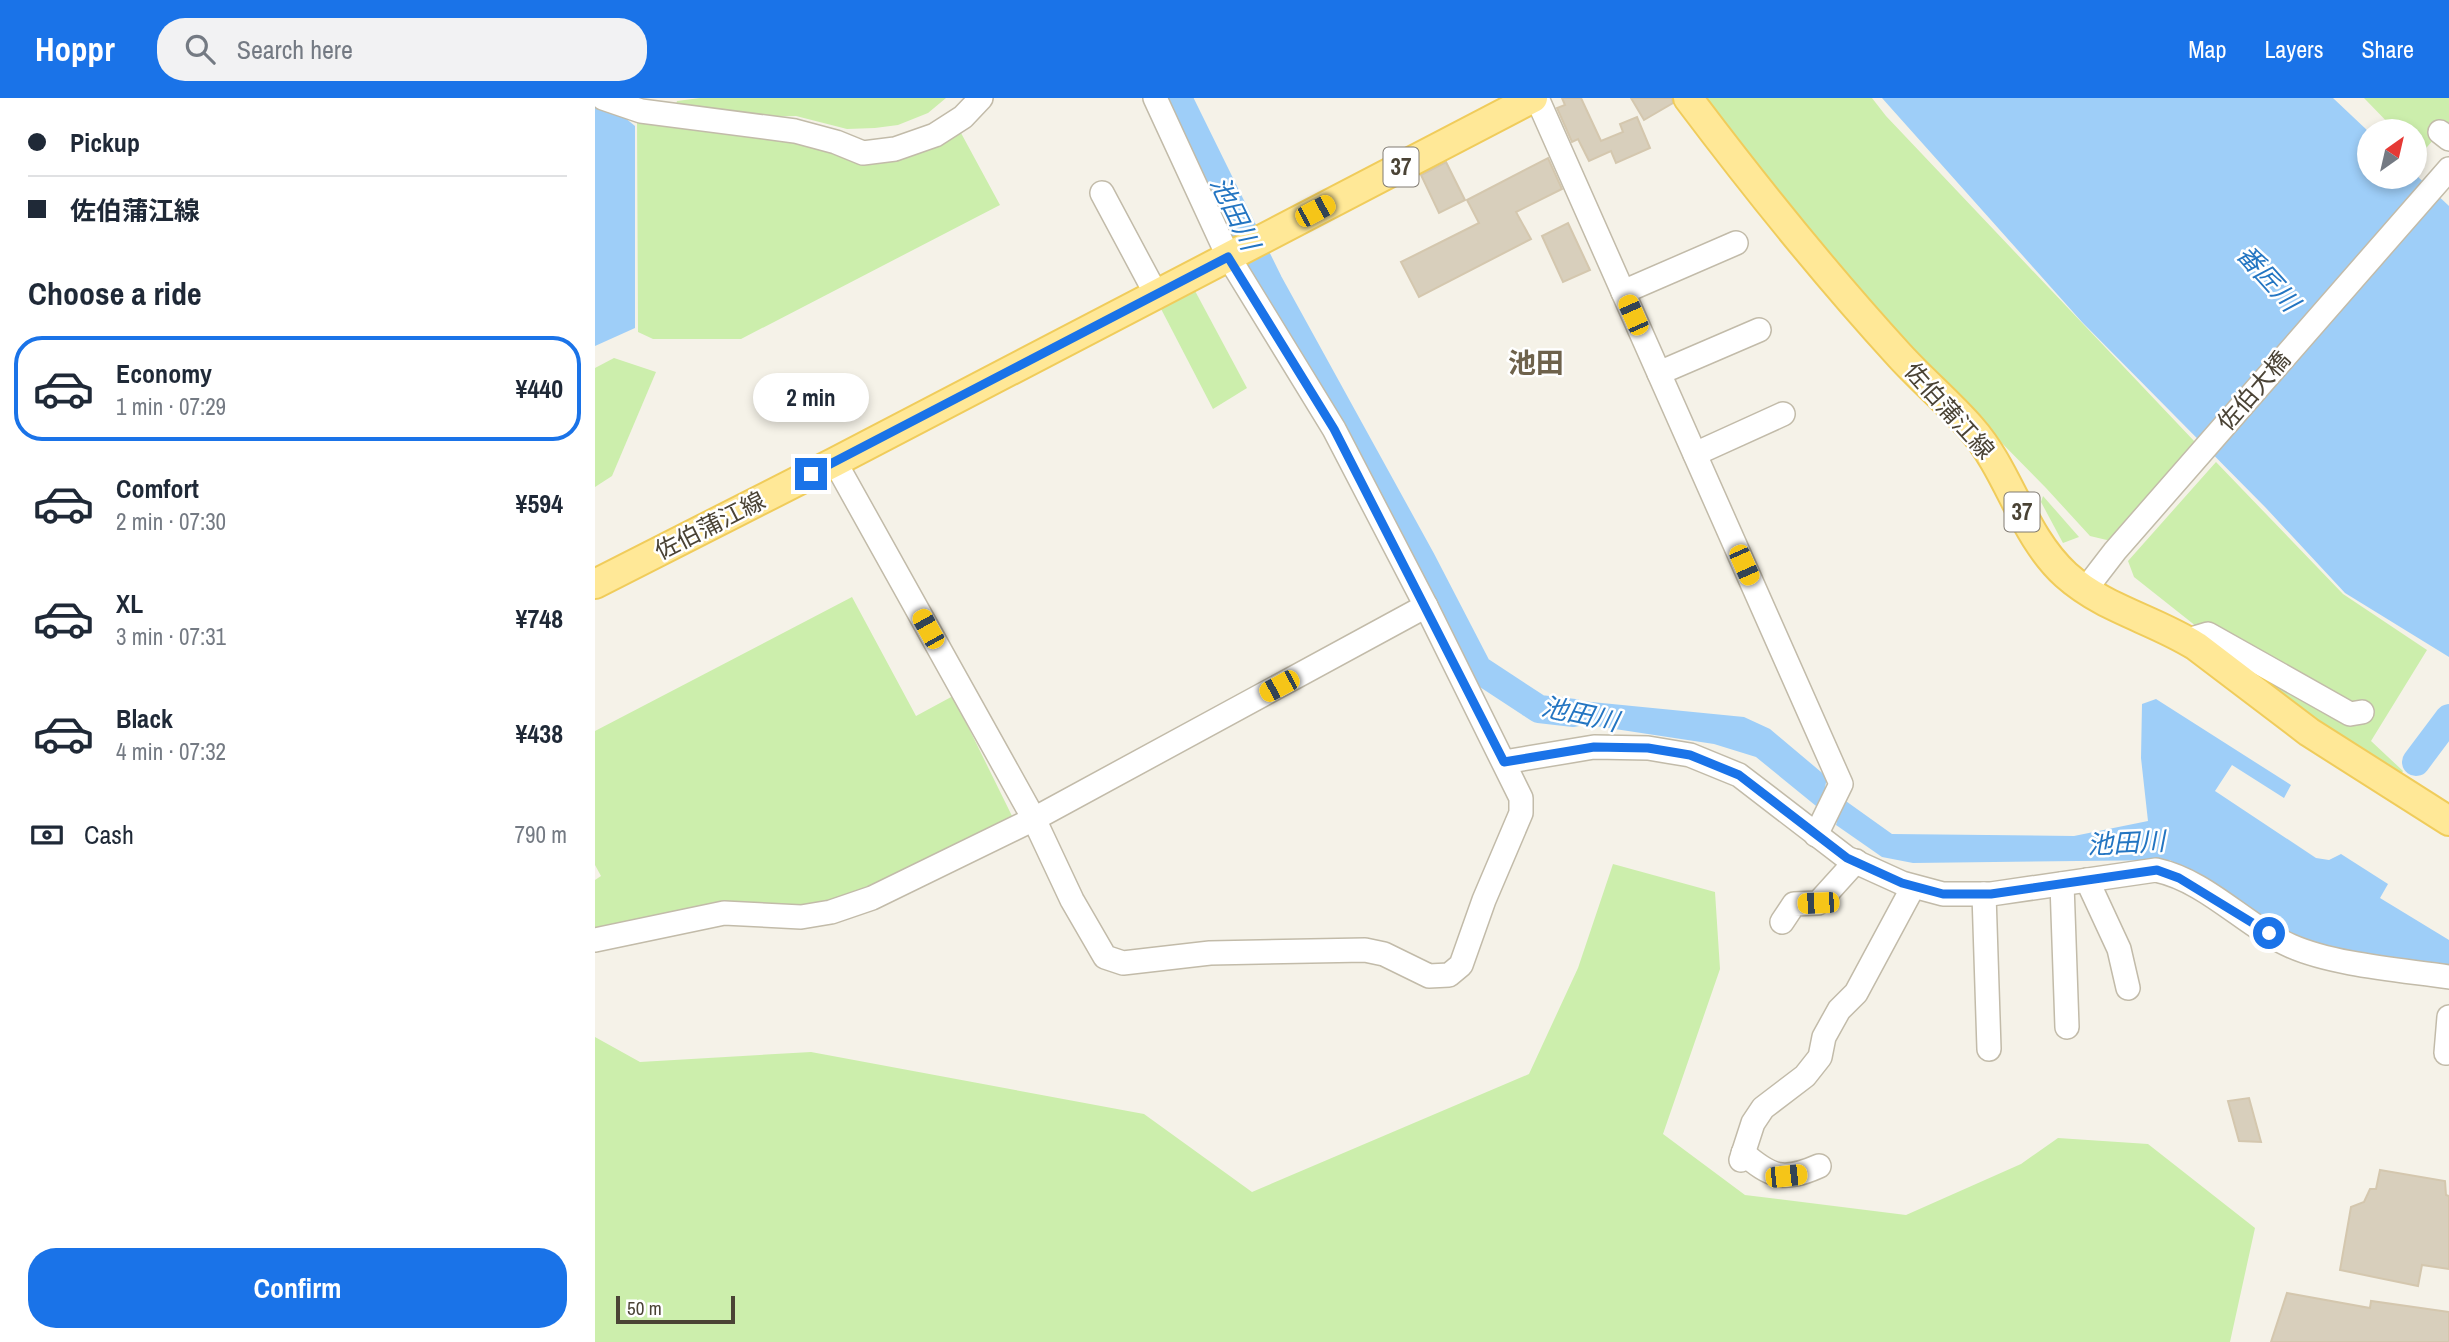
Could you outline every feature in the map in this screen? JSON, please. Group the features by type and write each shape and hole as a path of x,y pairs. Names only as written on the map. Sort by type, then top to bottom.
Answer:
{"main road":[{"name":"佐伯蒲江線","path":"595,584 1535,98"},
{"name":"佐伯蒲江線","path":"1688,98 1803,246 1901,357 1971,428 1996,461 2039,542 2065,574 2085,590 2119,610 2188,640 2309,732 2449,821"}],"street":[{"path":"603,98 641,111 795,131 836,142 863,153 895,149 935,135 963,117 981,98"},
{"path":"835,462 1034,819 1072,900 1105,957 1123,963 1210,953 1366,950 1384,954 1429,976 1449,975 1461,965 1484,900 1521,813 1521,798 1334,429 1233,254 1155,98"},
{"path":"1535,98 1840,785 1816,834"},
{"name":"佐伯大橋","path":"2085,590 2115,551 2449,169"},
{"path":"1102,193 1156,294"},
{"path":"1623,292 1736,243"},
{"path":"1659,373 1759,330"},
{"path":"1695,454 1783,414"},
{"path":"595,940 724,913 801,917 831,912 872,898 1034,819 1426,606"},
{"path":"2188,640 2209,634 2350,714 2362,712"},
{"path":"1504,762 1594,747 1648,748 1690,755 1739,775 1856,861 1913,887 1943,894 1984,894 2149,870 2163,872 2179,878 2290,946 2320,956 2448,980"},
{"path":"1782,922 1794,904 1818,903 1856,861"},
{"path":"2087,880 2119,949 2129,988"},
{"path":"2062,884 2067,1027"},
{"path":"1819,1166 1801,1174 1786,1176 1764,1171 1742,1156 1753,1123 1763,1108 1805,1076 1820,1057 1824,1037 1839,1010 1856,993 1913,887"},
{"path":"1984,894 1989,1049"},
{"path":"2446,1053 2449,1017"}],"green space":[{"path":"700,98 946,98 928,113 898,125 847,129 796,116 763,117 674,111 677,101"},
{"path":"1702,98 1872,98 1886,116 2195,442 2111,541 2090,536 1925,365 1804,226"},
{"path":"2364,98 2449,98 2449,122 2427,147 2427,119 2384,119"},
{"path":"637,116 882,159 942,145 961,133 1000,205 741,339 653,339 638,332"},
{"path":"1194,289 1247,388 1213,409 1159,305"},
{"path":"614,358 656,372 612,476 595,487 595,368"},
{"path":"2216,462 2343,594 2427,650 2371,741 2403,771 2400,776 2298,707 2134,577 2128,561"},
{"path":"2043,496 2079,537 2063,543 2041,502"},
{"path":"852,597 916,716 953,696 1012,816 833,904 595,935 595,880 601,876 595,865 595,731"},
{"path":"1613,864 1715,892 1720,969 1663,1134 1745,1195 1906,1215 2021,1164 2058,1138 2148,1144 2255,1228 2230,1342 595,1342 595,1037 640,1062 811,1052 1144,1114 1252,1192 1529,1074 1578,968"}],"water":[{"name":"番匠川","path":"1882,98 2333,98 2357,121 2357,189 2427,189 2427,185 2449,206 2449,657 2345,593 2266,508 2082,322"},
{"path":"595,106 613,108 635,126 635,328 595,346"},
{"path":"1551,698 1744,717 1770,729 1827,777 1821,810 1756,757 1714,744 1522,715"},
{"path":"2156,699 2291,785 2284,798 2232,765 2215,791 2316,858 2329,860 2341,854 2388,884 2380,898 2449,940 2449,968 2348,954 2301,943 2170,860 1913,863 1882,857 1836,825 1843,799 1892,834 2074,836 2148,821 2141,758 2142,704"}],"building":[{"path":"1562,98 1581,98 1601,141 1623,132 1620,124 1637,117 1650,148 1616,163 1611,151 1589,161 1578,139 1572,142 1557,108 1565,105"},
{"path":"1631,98 1672,98 1673,103 1644,120"},
{"path":"1548,158 1562,189 1516,212 1531,239 1419,297 1401,262 1479,223 1467,200"},
{"path":"1446,162 1465,200 1439,213 1421,175"},
{"path":"1568,223 1590,270 1563,282 1542,236"},
{"path":"2249,1098 2261,1142 2239,1141 2228,1101"},
{"path":"2380,1170 2445,1181 2446,1195 2449,1196 2449,1269 2422,1265 2418,1286 2340,1270 2351,1207 2364,1202 2370,1189 2376,1189"},
{"path":"2287,1293 2370,1308 2371,1301 2449,1312 2449,1342 2271,1342"}],"waterway":[{"name":"池田川","path":"1178,98 1269,283 1421,559 1478,669 1539,709 1574,713"},
{"name":"池田川","path":"2416,762 2449,718"}],"district":[{"name":"池田","path":"1536,363"}],"route":[{"path":"811,474 1228,257 1334,429 1504,762 1594,747 1648,748 1690,755 1739,775 1792,813 1847,858 1923,890 1943,894 1991,894 2157,870 2179,878 2269,933"}]}
